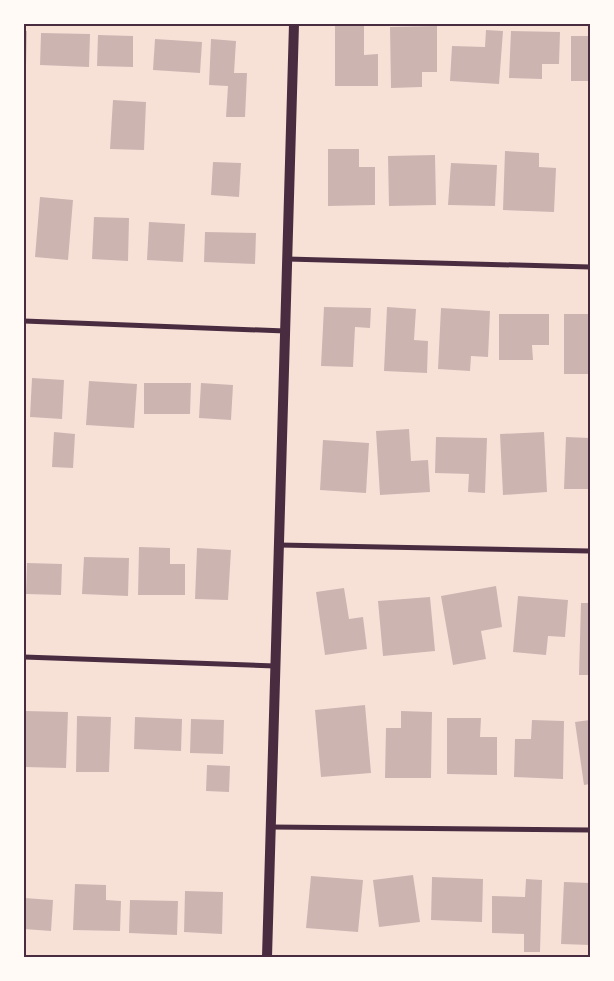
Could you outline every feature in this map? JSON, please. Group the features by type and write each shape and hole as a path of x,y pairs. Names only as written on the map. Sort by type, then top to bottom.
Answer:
{"main road":[{"path":"267,957 294,24"}],"street":[{"path":"287,259 590,267"},
{"path":"24,321 285,331"},
{"path":"279,545 590,550"},
{"path":"24,657 275,666"},
{"path":"271,827 590,830"}],"building":[{"path":"335,24 364,24 364,55 378,54 378,86 335,86"},
{"path":"437,26 437,72 422,72 422,87 391,88 390,27"},
{"path":"486,30 503,31 499,84 450,81 452,46 485,47"},
{"path":"24,31 27,31 26,66 24,66"},
{"path":"511,31 560,32 559,64 542,64 542,79 509,78"},
{"path":"41,33 90,34 89,67 40,65"},
{"path":"98,35 133,36 133,67 97,66"},
{"path":"571,36 590,36 590,81 571,81"},
{"path":"155,39 202,42 200,73 153,70"},
{"path":"211,39 236,41 234,73 247,73 245,117 226,117 228,86 209,85"},
{"path":"113,100 146,102 144,150 110,149"},
{"path":"328,149 359,149 359,167 375,167 375,205 328,206"},
{"path":"505,151 539,153 539,167 556,168 554,212 503,210"},
{"path":"435,155 436,205 389,206 388,156"},
{"path":"213,162 241,163 239,197 211,195"},
{"path":"451,163 497,165 495,206 448,205"},
{"path":"40,197 73,200 68,260 35,257"},
{"path":"94,217 129,218 128,261 92,259"},
{"path":"149,222 185,224 183,262 147,260"},
{"path":"205,232 256,233 255,264 204,262"},
{"path":"324,307 371,308 370,328 355,327 353,367 321,366"},
{"path":"387,307 416,309 414,340 428,341 427,373 384,371"},
{"path":"441,308 490,311 488,357 471,356 470,371 438,369"},
{"path":"499,314 549,314 549,345 532,345 533,360 499,360"},
{"path":"564,314 590,314 590,374 564,374"},
{"path":"32,378 64,380 62,419 30,417"},
{"path":"89,381 137,384 134,428 86,425"},
{"path":"144,383 191,383 190,414 144,414"},
{"path":"201,383 233,385 231,420 199,418"},
{"path":"409,429 411,461 428,460 430,492 380,495 376,431"},
{"path":"54,432 75,434 73,468 52,467"},
{"path":"544,432 547,492 503,495 500,434"},
{"path":"436,437 487,438 485,493 468,492 469,474 435,473"},
{"path":"566,437 590,438 590,489 564,489"},
{"path":"323,440 369,443 366,493 320,490"},
{"path":"139,547 170,548 170,564 185,564 185,595 138,595"},
{"path":"197,548 231,550 228,600 195,599"},
{"path":"84,557 129,558 128,596 82,594"},
{"path":"27,563 62,564 61,595 26,594"},
{"path":"496,586 502,627 481,631 486,659 453,665 441,596"},
{"path":"344,588 349,619 363,617 367,649 325,655 316,592"},
{"path":"518,596 568,600 565,637 548,636 546,655 513,652"},
{"path":"430,597 435,651 383,656 378,601"},
{"path":"581,603 590,603 590,675 579,675"},
{"path":"365,705 371,773 321,777 315,710"},
{"path":"25,711 68,712 66,768 24,767"},
{"path":"401,711 432,712 431,778 385,778 386,728 401,728"},
{"path":"77,716 111,717 109,772 76,772"},
{"path":"135,717 182,719 181,751 134,749"},
{"path":"447,718 481,718 480,737 497,737 497,775 447,774"},
{"path":"191,719 224,720 223,754 190,753"},
{"path":"532,720 564,721 563,779 514,777 515,739 531,739"},
{"path":"590,720 590,784 584,785 575,722"},
{"path":"207,765 230,766 229,792 206,791"},
{"path":"413,875 420,922 379,927 373,880"},
{"path":"311,876 363,880 358,932 306,928"},
{"path":"432,877 483,879 482,922 431,920"},
{"path":"526,879 542,880 540,952 524,952 524,934 492,933 492,896 525,897"},
{"path":"564,882 590,883 590,945 561,944"},
{"path":"75,884 106,885 106,900 121,901 120,931 73,930"},
{"path":"185,891 223,892 222,934 184,932"},
{"path":"24,898 53,900 51,931 24,929"},
{"path":"130,900 178,901 177,935 129,933"}]}
